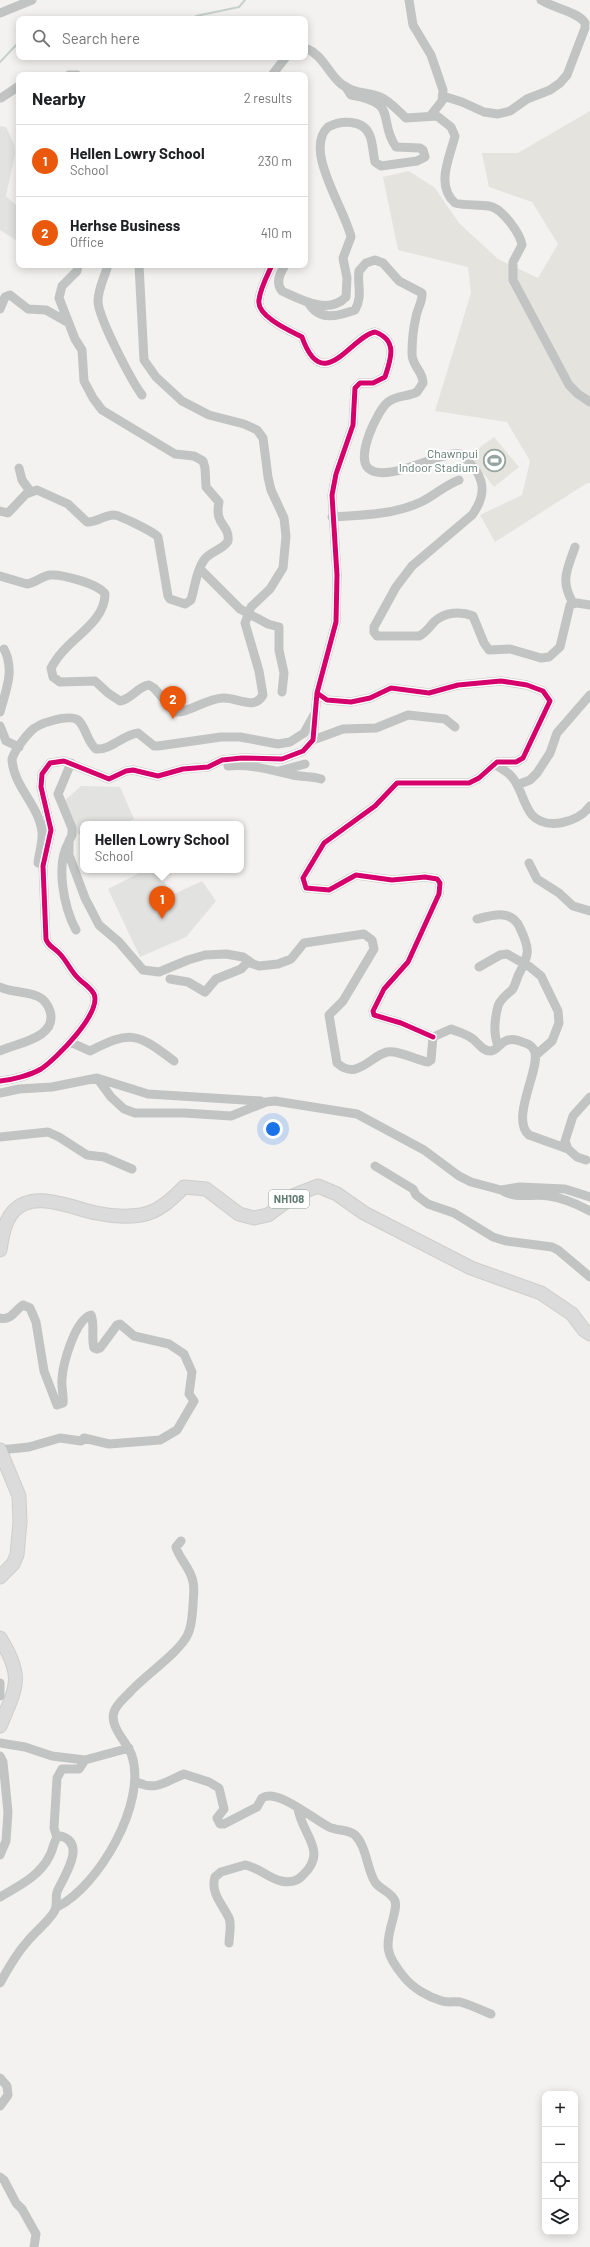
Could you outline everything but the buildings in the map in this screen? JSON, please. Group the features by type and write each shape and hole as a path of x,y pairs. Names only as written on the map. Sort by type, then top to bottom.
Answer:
{"highway":[{"name":"NH108","path":"0,1250 6,1224 11,1214 24,1204 32,1202 61,1204 112,1215 143,1215 171,1201 184,1187 194,1187 206,1190 239,1214 254,1218 261,1218 295,1195 318,1186 337,1194 364,1213 471,1268 541,1292 572,1314 584,1330 590,1334"},
{"path":"0,1450 19,1496 20,1522 17,1554 13,1564 0,1577"},
{"path":"0,1638 12,1659 17,1675 12,1698 0,1726"}],"street":[{"path":"0,13 32,0"},
{"path":"409,0 413,25 435,64 440,79 442,101 431,115"},
{"path":"442,96 462,102 484,112 498,114 510,110 560,83 567,75 585,28 585,23 576,15 550,6 541,0"},
{"path":"283,268 279,274 279,287 282,291 308,302 327,307 335,306 346,297 348,293 348,278 343,258 351,237 322,161 319,145 323,132 333,125 341,123 359,124 364,127 371,137 375,162 381,166 418,161 425,157 423,150 420,148 396,146 383,108 376,103 351,95 322,60 312,50 308,49"},
{"path":"274,72 284,60"},
{"path":"345,86 365,94 382,97 409,119 431,115 445,121 455,136 445,169 444,178 448,193 455,203 490,206 496,208 517,230 522,245 513,262 513,280 569,385 578,394 590,402"},
{"path":"0,101 16,88"},
{"path":"308,302 312,309 327,317 335,317 355,310 359,303 360,294 359,271 366,263 375,260 383,263 399,281 422,293 423,298 415,322 412,354 413,362 422,373 424,383 417,392 394,398 381,409 368,438 363,458 365,464 372,471 389,472 414,466 444,455 460,454 481,479 484,486 478,506 472,515 412,566 396,587 374,627 374,632 382,636 419,636 444,616 468,614 473,616 484,643 489,650 510,649 541,658 549,657 560,647 569,607 573,604 590,605"},
{"path":"0,511 4,513 11,511 30,491 37,490 60,499 87,522 116,515 125,517 134,525 154,532 160,542 167,593 170,599 182,603 189,602 203,561 216,549 224,546 228,538 226,529 220,524 216,514 219,502 206,487 203,461 194,456 175,454 102,410 93,398 84,381 83,353 59,298 60,289 77,271 78,268"},
{"path":"107,268 98,302 123,365 130,379 142,395"},
{"path":"0,576 27,584 48,575 53,575 76,580 101,589 106,597 97,616 57,658 51,668 53,677 60,682 95,681 108,693 120,701 133,696 142,687 148,685 154,688 175,712 185,711 205,701 220,698 230,698 251,703 261,699 264,688 245,629 247,614 270,589 285,564 284,518 271,490 263,438 257,430 244,424 209,415 182,402 156,378 144,360 138,268"},
{"path":"271,268 259,299 259,306 271,320 302,337 305,346 316,359 326,362 338,360 367,335 375,332 389,343 392,350 385,377 374,383 360,383 355,388 355,416 334,482 332,517 337,575 336,622 317,693 313,740"},
{"path":"0,309 5,297 10,295 28,309 46,310 69,323"},
{"path":"19,468 22,480 30,491"},
{"path":"332,517 377,514 402,509 422,501 449,483 459,480"},
{"path":"573,604 566,590 565,583 567,570 575,547"},
{"path":"200,569 247,614 279,627 279,650 284,673 282,692"},
{"path":"0,712 9,687 11,666 4,649"},
{"path":"317,693 328,700 351,702 370,698 391,688 429,693 458,685 501,681 527,685 543,691 549,697 549,706 523,758 516,762 501,762 494,764 479,778 469,783 397,783 375,806 324,842 303,878 306,888 324,890 336,887 356,875 392,880 432,878 440,883 439,894 408,962 384,989 373,1012 374,1015 380,1018 402,1023 434,1037 451,1029 472,1038 489,1052 507,1040 518,1040 532,1046 536,1055 524,1104 525,1129 529,1135 568,1150 577,1157 586,1160"},
{"path":"517,785 530,780 538,773 550,753 557,733 590,695"},
{"path":"12,759 32,730 42,724 69,718 79,721 85,734 96,749 105,748 132,734 138,733 154,746 199,740 240,737 284,744 300,737 307,729 316,711"},
{"path":"208,767 222,760 242,758 282,759 303,751 313,740 343,729 376,728 408,715 445,719 455,727"},
{"path":"0,726 6,741 19,747"},
{"path":"0,738 12,759 14,773 34,812 42,832 38,863 42,882"},
{"path":"0,1081 40,1070 59,1055 94,1008 94,995 90,987 78,979 59,952 47,942 42,866 51,830 41,787 42,774 50,763 57,760 71,763 103,778 109,779 132,770 158,776 183,769 236,765 266,768 295,776 309,776 321,779"},
{"path":"71,763 58,794 72,828 72,836 63,852 61,866 65,896 76,930"},
{"path":"278,771 305,764"},
{"path":"494,764 511,776 533,815 545,822 569,821 580,817 590,806"},
{"path":"69,841 71,861 85,898 96,919 139,968 147,972 159,972 188,960 205,955 226,954 243,957 259,966 278,964 295,956 297,950 304,943 364,934 372,940 374,949 343,1001 329,1015 337,1063 342,1067 360,1068 381,1054 391,1052 428,1062 431,1060 434,1037"},
{"path":"529,863 537,879 559,893 573,906 590,911"},
{"path":"477,919 502,914 515,920 527,942 526,964 514,987 498,1007 494,1034 498,1045"},
{"path":"479,967 502,954 507,954 526,964 540,976 559,1016 558,1029 554,1037 544,1050 536,1055"},
{"path":"170,979 188,982 204,992 216,979 241,969 249,961"},
{"path":"0,987 10,992 38,996 48,1005 52,1019 48,1030 41,1035 0,1051"},
{"path":"70,1042 90,1051 114,1038 134,1037 157,1048 174,1061"},
{"path":"97,1078 111,1097 124,1109 134,1113 184,1113 231,1116 266,1102"},
{"path":"0,1093 19,1089 52,1087 97,1078 148,1094 283,1102 356,1114 424,1150 459,1176 501,1190 512,1196 548,1196 564,1199 590,1211"},
{"path":"568,1150 565,1141 573,1116 590,1097"},
{"path":"0,1137 48,1132 59,1136 87,1155 100,1156 132,1169"},
{"path":"375,1166 413,1189 416,1195 428,1204 454,1213 470,1224 482,1228 498,1239 542,1248 552,1247 558,1250 590,1277"},
{"path":"501,1190 520,1187 545,1187 565,1189 590,1198"},
{"path":"0,1318 6,1319 23,1305 30,1308 36,1322 44,1371 57,1405 60,1405 63,1400 62,1380 69,1350 78,1327 87,1316 91,1315 92,1342 94,1348 100,1348 117,1325 120,1324 134,1336 163,1342 179,1349 187,1358 192,1372 189,1394 194,1403 177,1430 160,1440 109,1444 84,1438 81,1440 60,1438 29,1447 0,1450"},
{"path":"0,1983 16,1954 49,1919 57,1907 82,1889 111,1853 120,1832 133,1794 135,1781 134,1764 129,1748 114,1720 114,1712 118,1704 142,1678 180,1644 190,1628 193,1582 184,1560 176,1547 181,1541"},
{"path":"0,1683 0,1696"},
{"path":"0,1743 25,1747 52,1756 85,1760 129,1748"},
{"path":"0,1756 3,1766 8,1812 6,1841 0,1855"},
{"path":"0,1897 20,1887 33,1877 51,1855 57,1838 54,1828 57,1778 62,1769 79,1769 85,1760"},
{"path":"135,1781 144,1787 160,1785 184,1774 213,1784 219,1788 224,1806 224,1812 217,1820 222,1824 257,1807 262,1798 266,1796 285,1800 330,1828 351,1832 357,1838 375,1882 389,1892 394,1900 394,1913 389,1929 387,1946 398,1969 408,1981 431,1997 442,2001 459,2002 491,2014"},
{"path":"229,1943 230,1920 217,1897 214,1887 215,1878 221,1872 245,1865 280,1881 291,1882 299,1880 311,1866 314,1854 312,1842 301,1820 298,1808"},
{"path":"57,1838 61,1836 69,1841 72,1846 72,1858 69,1872 56,1897 57,1907"},
{"path":"0,2078 7,2086 8,2095 0,2106"},
{"path":"0,2177 4,2180 16,2203 22,2209 36,2234 34,2247"}],"shaded area":[{"path":"590,111 590,483 587,483 495,542 480,515 522,495 530,461 507,422 435,411 471,293 468,267 398,250 383,177 409,171 435,188 459,223 498,259 538,278 558,244 532,202 489,187 482,153 518,153"},
{"path":"0,126 6,127 14,144 15,154 6,196 16,205 16,240 0,230"},
{"name":"Chawnpui Indoor Stadium","path":"494,437 519,467 494,487 469,455"},
{"path":"81,786 120,787 134,819 129,821 80,821 80,835 76,833 62,803"},
{"path":"139,873 159,873 172,895 202,881 216,901 186,937 140,957 108,889"}],"waterway":[{"path":"196,16 239,7 245,0"},
{"path":"0,62 16,45"}],"cycle path":[{"path":"271,268 261,291 259,306 268,317 302,337 310,354 319,362 328,363 347,351 366,336 375,332 382,335 387,340 391,351 391,357 385,377 373,383 360,383 355,388 353,425 336,474 332,495 337,575 336,622 317,693 327,700 351,702 370,698 391,688 429,693 458,685 501,681 527,685 543,691 550,701 523,758 516,762 497,762 479,778 469,783 397,783 375,806 324,843 303,878 306,888 329,890 356,875 392,880 425,877 437,879 440,883 439,894 408,962 384,989 373,1011 374,1015 401,1023 433,1037"},
{"path":"0,1081 27,1075 48,1064 76,1035 85,1023 95,1002 94,994 89,987 76,976 61,955 49,945 46,939 43,866 51,830 41,787 42,774 50,763 64,761 109,779 126,771 133,770 158,776 183,769 208,767 222,760 242,758 282,759 303,751 313,740 317,693"}],"place":[{"name":"Chawnpui Indoor Stadium","path":"494,461"},
{"name":"Herhse Business","path":"173,719"},
{"name":"Hellen Lowry School","path":"162,919"}]}
